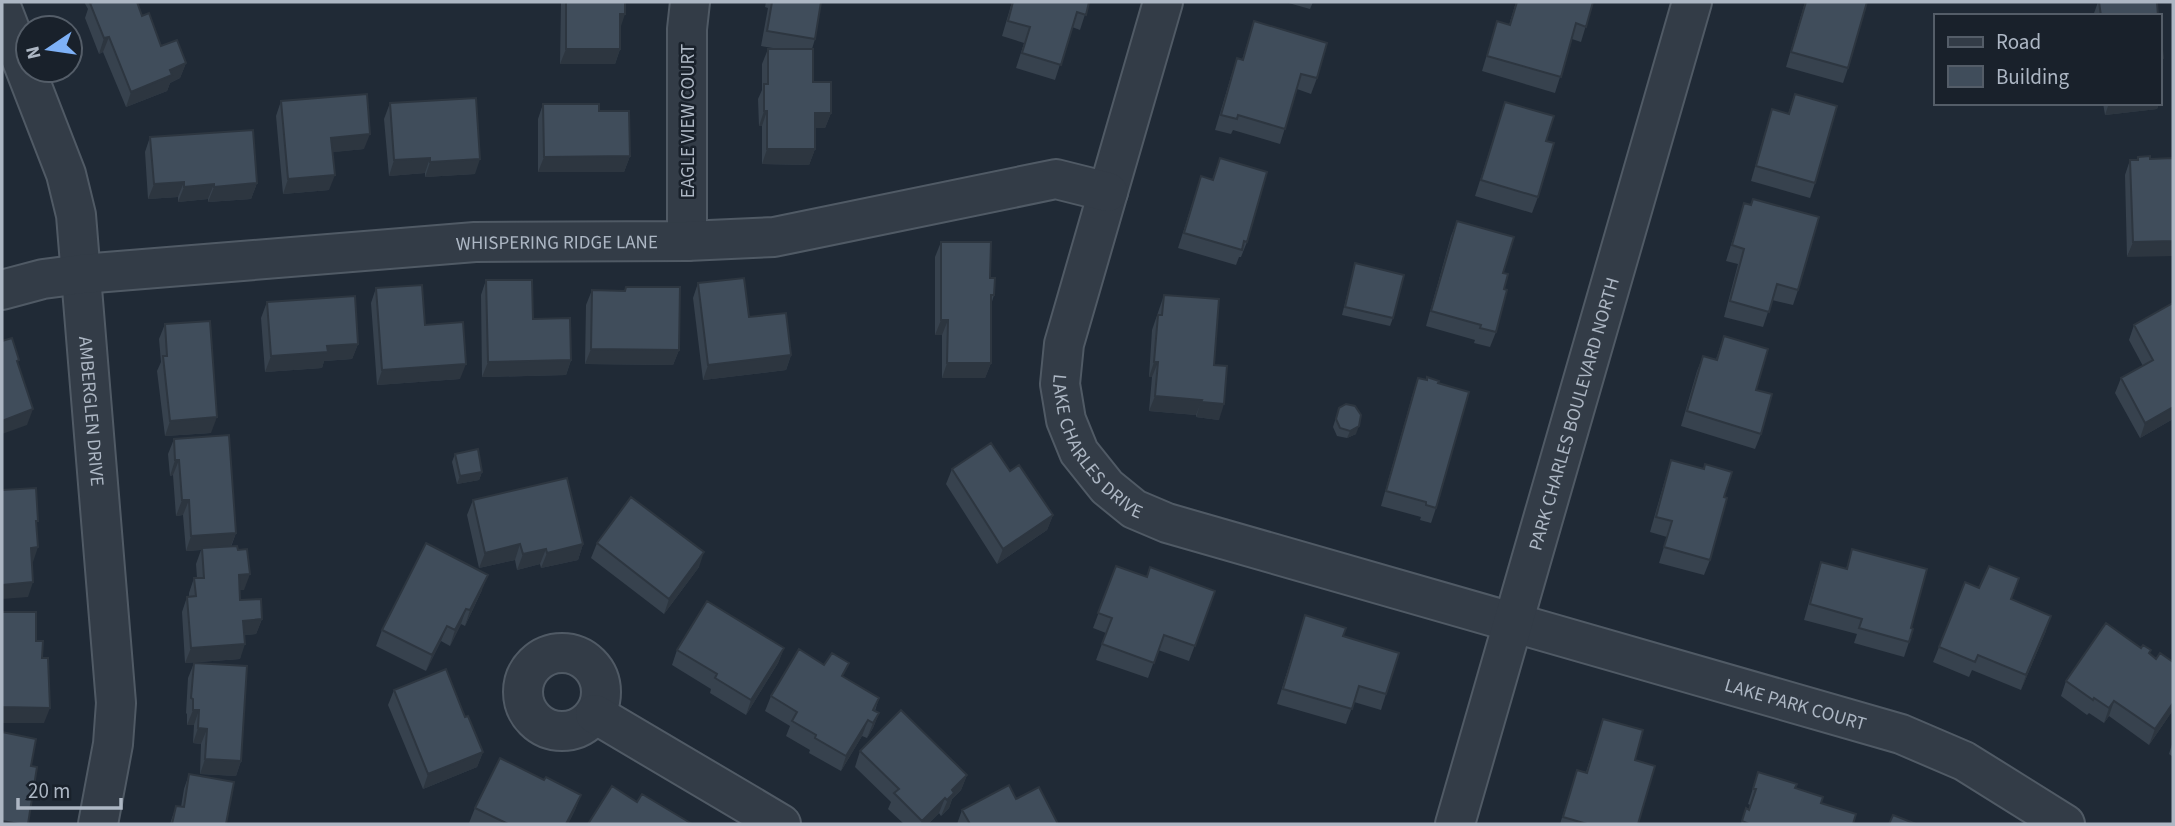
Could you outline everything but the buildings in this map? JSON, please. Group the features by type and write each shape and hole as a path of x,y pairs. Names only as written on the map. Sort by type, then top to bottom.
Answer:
{"street":[{"name":"EAGLE VIEW COURT","path":"687,241 687,29 690,2"},
{"name":"LAKE CHARLES DRIVE","path":"1163,2 1064,344 1060,384 1066,419 1079,452 1107,486 1134,509 1167,523 1512,623"},
{"name":"PARK CHARLES BOULEVARD NORTH","path":"1455,824 1692,2"},
{"name":"AMBERGLEN DRIVE","path":"2,9 66,174 76,215 116,704 113,744 98,824"},
{"name":"WHISPERING RIDGE LANE","path":"2,290 43,279 82,274 475,242 687,241 775,237 1056,179 1108,192"},
{"name":"LAKE PARK COURT","path":"1512,623 1901,734 1964,761 2065,824"},
{"path":"595,713 781,824"}]}
